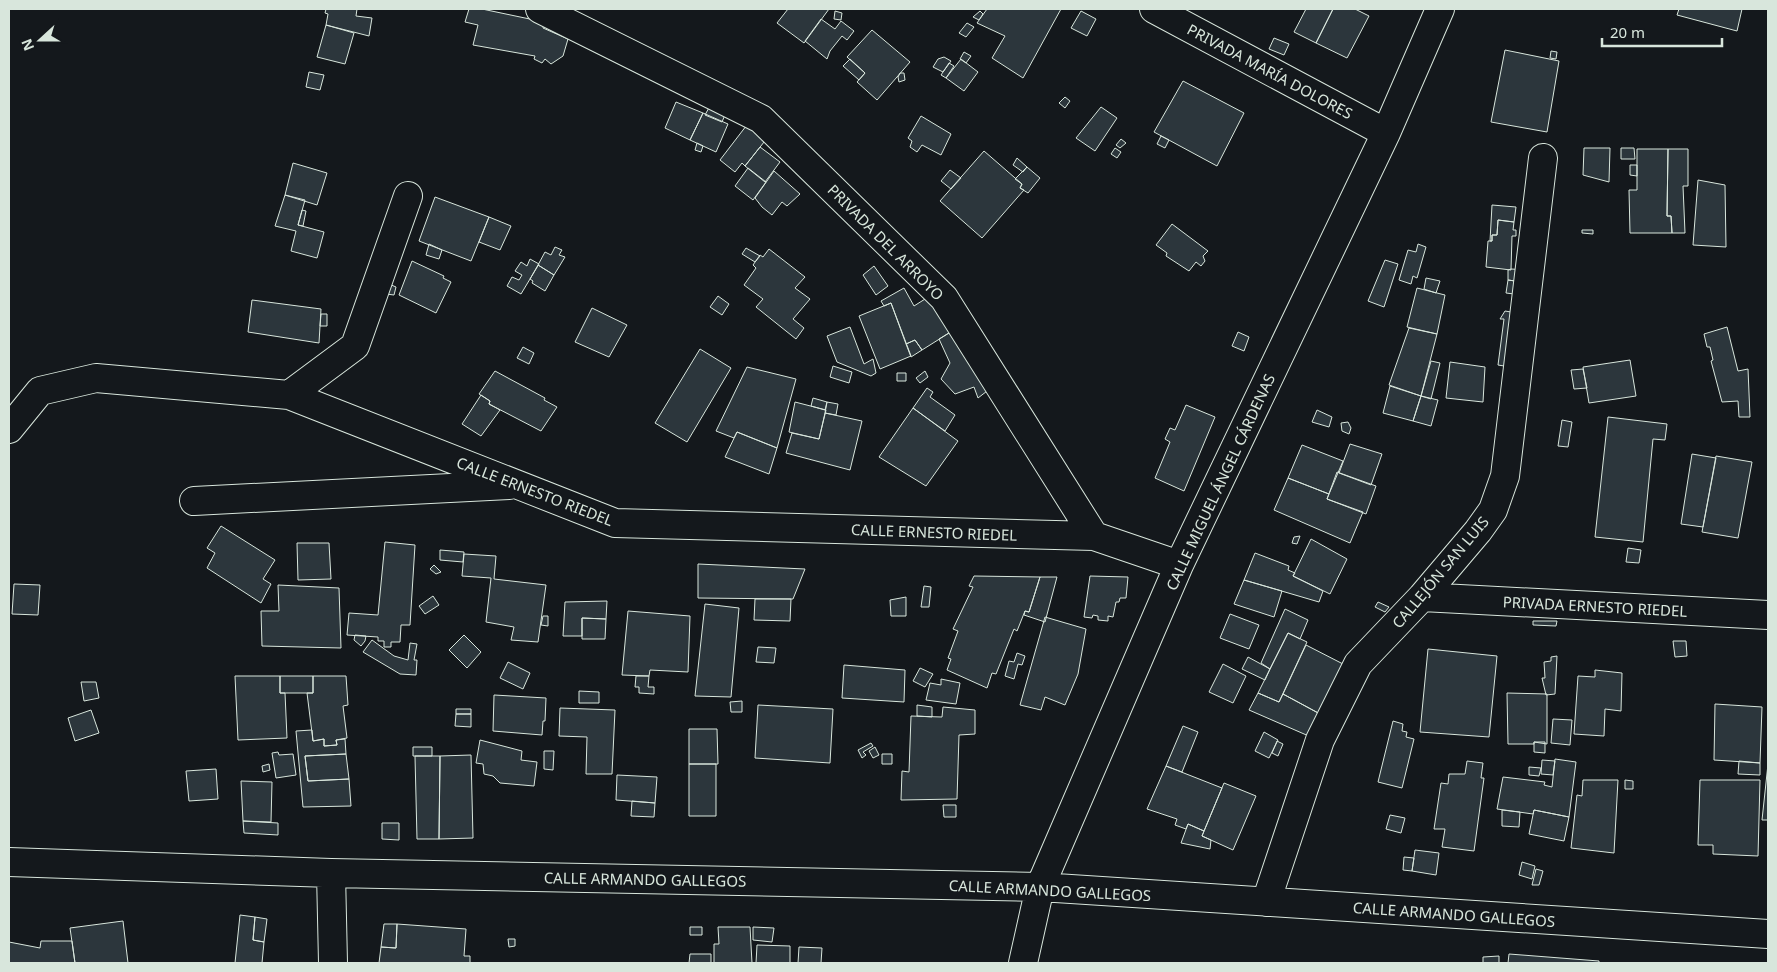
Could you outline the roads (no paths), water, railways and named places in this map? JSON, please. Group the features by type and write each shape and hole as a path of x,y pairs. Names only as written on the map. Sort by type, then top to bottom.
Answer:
{"street":[{"name":"PRIVADA DEL ARROYO","path":"540,9 761,119 944,298 1094,536"},
{"name":"PRIVADA MARÍA DOLORES","path":"1154,9 1386,133"},
{"name":"CALLE MIGUEL ÁNGEL CÁRDENAS","path":"1023,963 1040,887 1179,565 1386,133 1440,9"},
{"name":"CALLEJÓN SAN LUIS","path":"1266,902 1320,740 1358,664 1422,597 1478,531 1492,510 1504,476 1543,158"},
{"path":"289,395 355,346 408,196"},
{"name":"CALLE ERNESTO RIEDEL","path":"9,429 40,391 96,378 289,395 615,523 1094,536"},
{"path":"194,500 518,485"},
{"path":"1094,536 1179,565"},
{"name":"PRIVADA ERNESTO RIEDEL","path":"1422,597 1768,614"},
{"name":"CALLE ARMANDO GALLEGOS","path":"9,862 331,873 1040,887 1768,934"},
{"path":"331,873 333,963"}]}
